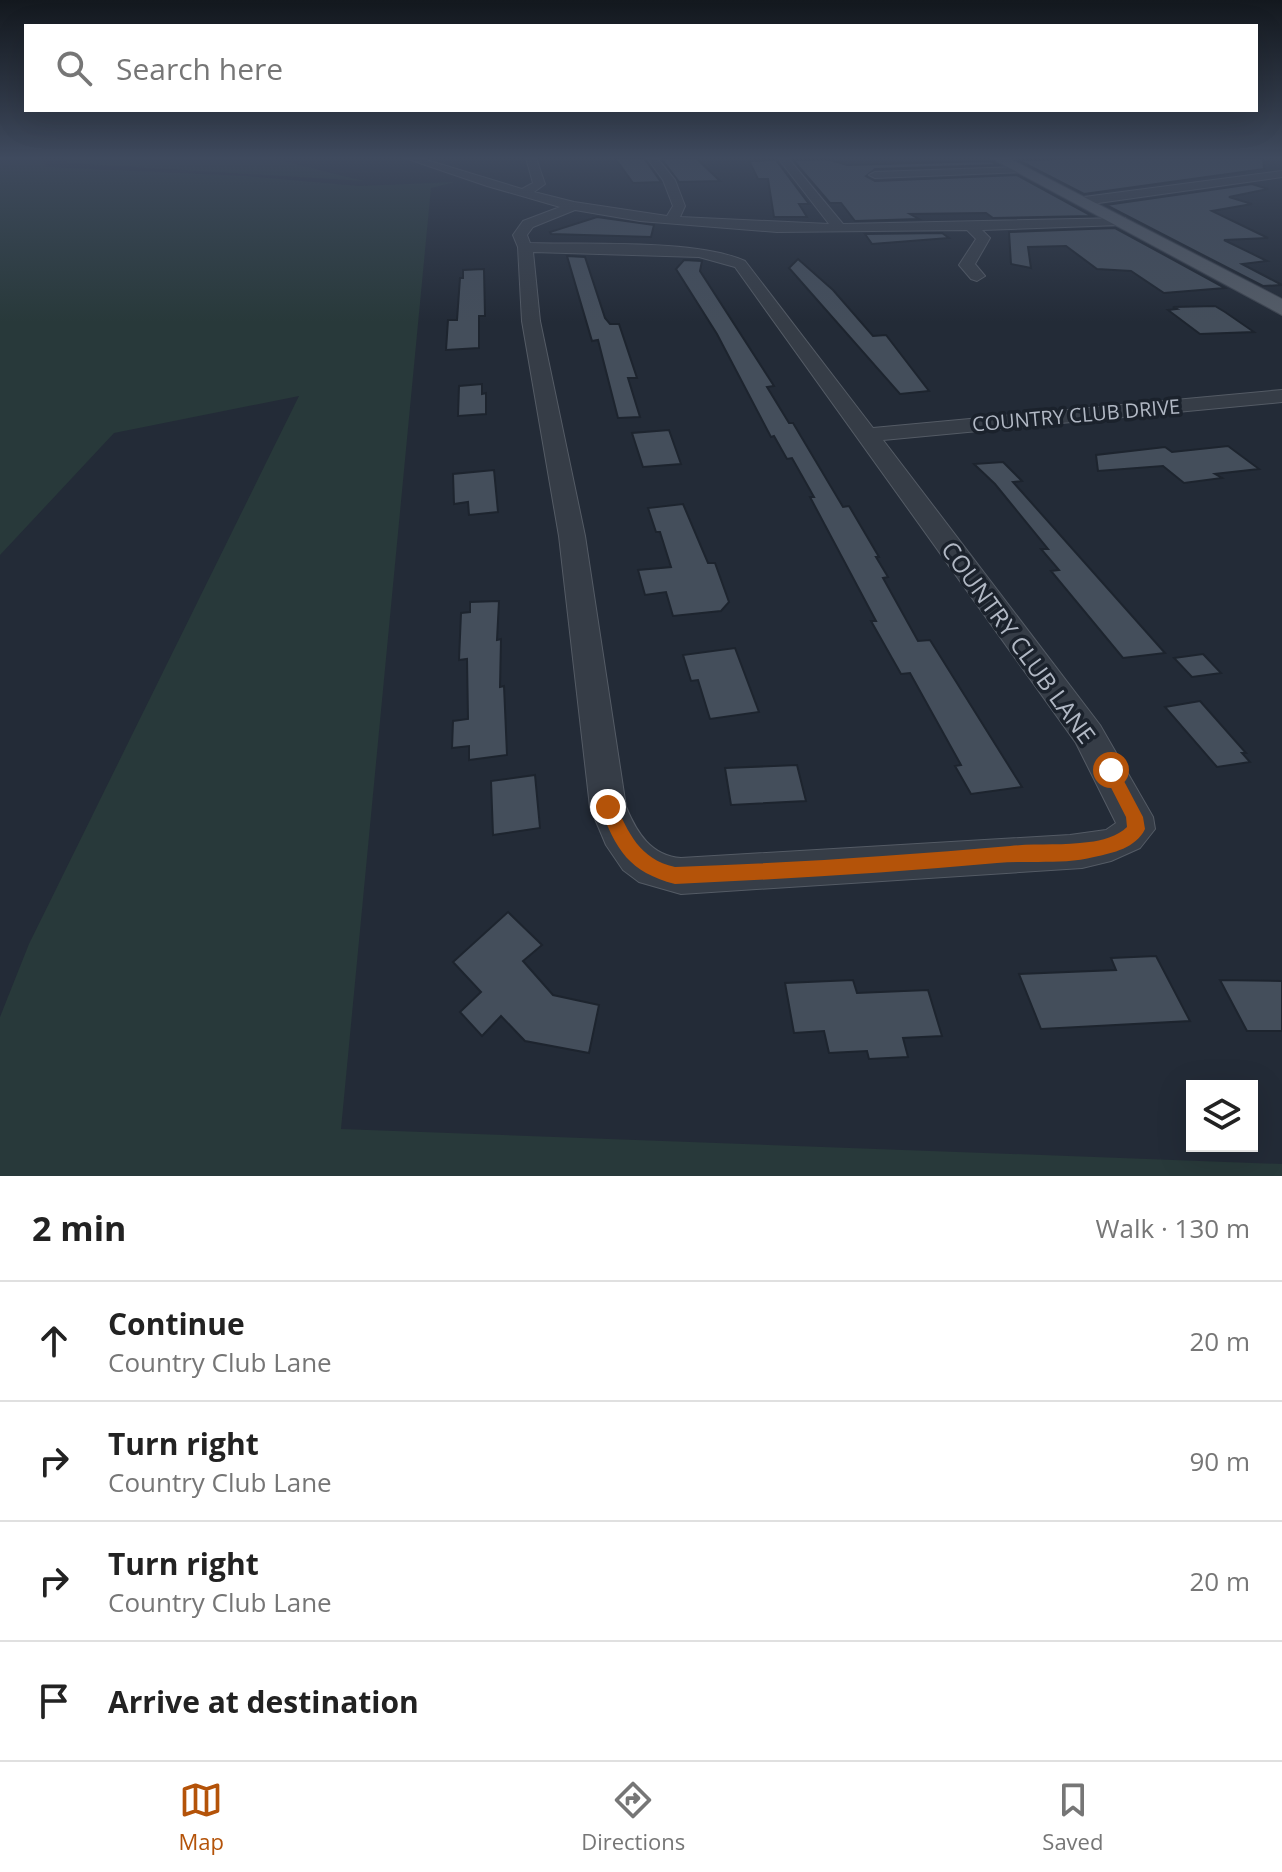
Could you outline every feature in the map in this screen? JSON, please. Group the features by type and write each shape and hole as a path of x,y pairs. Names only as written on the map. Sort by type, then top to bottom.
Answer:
{"main road":[{"path":"1105,213 1282,308"}],"street":[{"path":"525,247 520,235 524,226 556,213"},
{"path":"622,213 672,220 837,226 1120,221"},
{"path":"672,220 676,213"},
{"path":"827,213 837,226"},
{"path":"969,224 983,238 967,265 977,276"},
{"name":"COUNTRY CLUB LANE","path":"525,247 699,253 733,259 745,269 1088,734 1128,803 1136,829 1127,839 1070,852 770,873 675,876 653,870 628,847 618,833 608,807 572,536 531,321 525,247"},
{"name":"COUNTRY CLUB DRIVE","path":"869,435 1282,396"}],"shaded area":[{"path":"0,213 429,213 341,1129 1282,1164 1282,1176 0,1176 0,1017 29,944 299,396 114,433 0,555"}],"building":[{"path":"773,213 804,213 807,217 774,217"},
{"path":"849,213 1086,213 1092,216 993,218 986,213 910,214 919,219 855,221"},
{"path":"1121,213 1216,213 1268,238 1224,240 1267,261 1242,264 1282,285 1263,286"},
{"path":"597,217 654,225 651,237 550,232"},
{"path":"1115,228 1225,288 1164,293 1131,271 1097,269 1066,246 1028,247 1031,268 1011,264 1009,232"},
{"path":"942,233 949,238 872,244 865,234"},
{"path":"567,256 585,257 605,318 610,324 619,324 637,378 628,378 640,417 618,418 598,340 592,341"},
{"path":"798,259 833,290 873,336 886,335 929,391 900,394 789,268"},
{"path":"684,260 702,261 700,271 774,386 767,387 789,423 793,423 843,507 849,506 879,557 876,557 888,577 883,578 918,641 930,640 1022,787 971,794 955,766 961,765 910,673 901,674 871,621 876,621 810,497 814,497 792,458 787,459 774,436 771,437 717,334 676,269"},
{"path":"484,269 485,316 479,316 479,348 446,350 448,320 457,320 463,270"},
{"path":"1215,306 1254,332 1200,334 1168,310 1177,309 1173,307"},
{"path":"482,384 482,394 486,393 486,414 458,416 459,386"},
{"path":"669,430 681,464 643,467 632,433"},
{"path":"1228,446 1259,469 1215,474 1222,478 1184,483 1163,466 1098,471 1096,455 1165,447 1172,452"},
{"path":"1003,462 1022,481 1013,482 1165,653 1123,658 1051,571 1059,570 1041,549 1048,549 995,484 974,464"},
{"path":"494,470 498,512 469,515 468,502 454,504 453,474"},
{"path":"683,504 708,563 715,563 729,602 721,611 673,616 666,592 645,595 638,570 671,567 660,532 656,532 648,508"},
{"path":"499,601 497,640 501,639 500,687 504,686 507,755 469,760 469,746 452,748 453,721 468,719 467,659 459,660 461,613 470,612 470,602"},
{"path":"735,648 759,712 710,719 698,680 691,681 683,655"},
{"path":"1203,654 1221,673 1192,677 1174,658"},
{"path":"1200,701 1246,753 1242,753 1250,762 1217,767 1165,707"},
{"path":"797,765 806,801 731,805 725,768"},
{"path":"535,775 540,828 493,835 491,781"},
{"path":"508,912 542,945 523,961 553,995 599,1005 589,1053 525,1041 501,1016 482,1036 460,1012 481,992 453,962"},
{"path":"1156,956 1190,1021 1041,1029 1019,974 1116,970 1111,958"},
{"path":"853,980 857,993 928,990 942,1036 903,1038 908,1057 869,1059 867,1051 829,1053 824,1031 794,1033 785,983"},
{"path":"1220,980 1282,981 1282,1031 1247,1031"}],"route":[{"path":"608,807 618,833 639,860 653,870 675,876 855,868 967,857 1092,850 1127,839 1136,829 1134,817 1111,770"}]}
